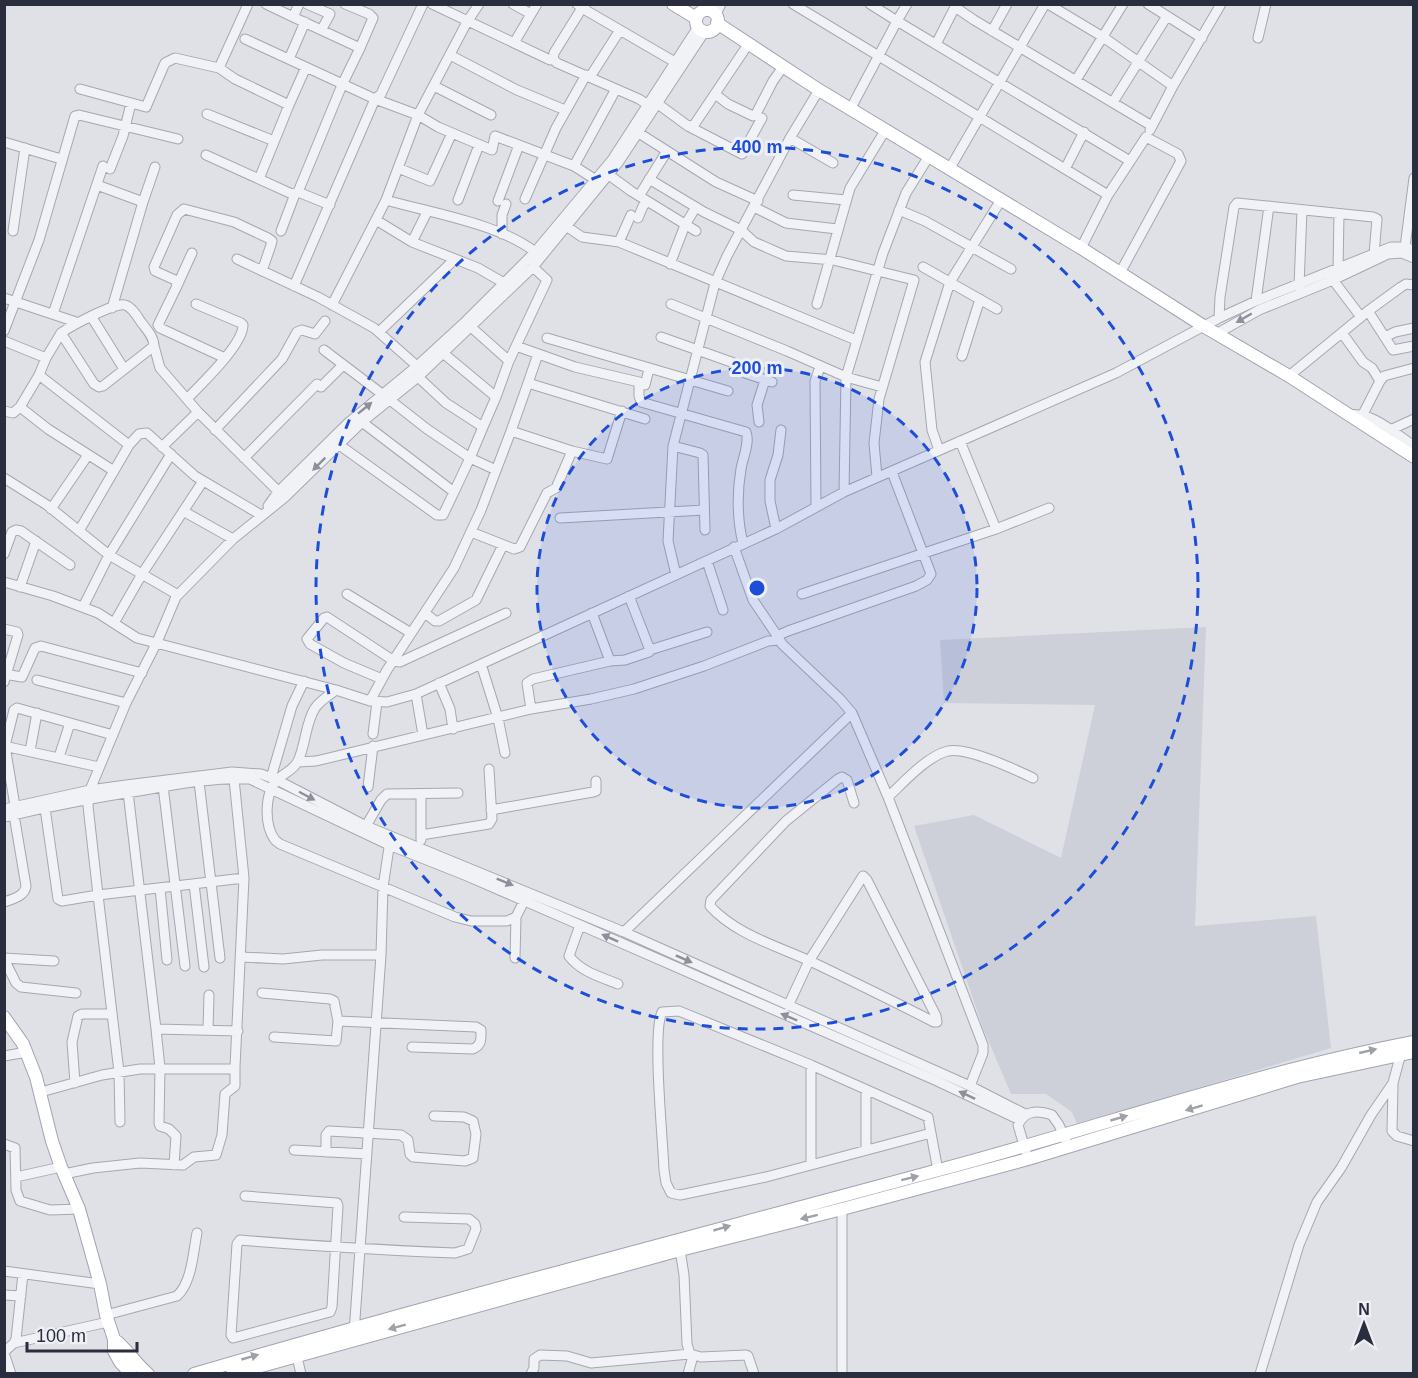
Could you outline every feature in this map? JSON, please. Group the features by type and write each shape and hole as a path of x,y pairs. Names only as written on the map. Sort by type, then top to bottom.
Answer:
{"main road":[{"path":"673,4 709,17 745,49 768,62 783,67"},
{"path":"687,4 819,90 1081,248 1216,334 1289,376 1348,416 1363,420 1413,457"},
{"path":"4,1017 27,1053 41,1092 52,1142 79,1209 114,1339 114,1352 119,1368 131,1374"},
{"path":"194,1374 842,1209 1028,1159 1298,1077 1397,1053 1413,1042"},
{"path":"232,1374 297,1357 354,1333 775,1213 938,1171 1297,1068 1413,1052"},
{"path":"114,1339 148,1374"}],"street":[{"path":"219,68 248,4"},
{"path":"266,4 360,48"},
{"path":"293,17 299,4"},
{"path":"307,4 330,14"},
{"path":"322,29 336,4"},
{"path":"281,231 342,85 373,18 345,4"},
{"path":"294,286 375,99 381,94 423,4"},
{"path":"432,4 550,60 553,59 653,104 688,126 742,154 762,118"},
{"path":"332,305 386,200 418,115 467,22 479,4"},
{"path":"513,4 531,14"},
{"path":"514,43 537,4"},
{"path":"793,4 1108,195"},
{"path":"870,4 1131,161"},
{"path":"851,108 907,4"},
{"path":"992,31 1008,4"},
{"path":"950,168 1046,4 1103,37 1173,86"},
{"path":"1076,80 1123,4"},
{"path":"1148,4 1202,38"},
{"path":"1081,248 1108,195 1146,137 1221,4"},
{"path":"1258,38 1266,4"},
{"path":"553,59 554,53 581,6 679,65"},
{"path":"936,44 956,6 992,31 1152,126"},
{"path":"1113,102 1167,16"},
{"path":"120,1122 119,1072 89,794 126,703 178,595 233,539 281,495 348,423 443,353 533,267 609,175 709,17"},
{"path":"289,59 305,22"},
{"path":"525,199 565,110 620,30"},
{"path":"245,39 342,85 418,115 479,145 492,150 495,136 574,166 596,180"},
{"path":"688,126 694,125 745,49"},
{"path":"450,55 517,90 565,110"},
{"path":"80,89 146,107 163,68 175,58 219,68 235,79 289,105"},
{"path":"259,179 306,67"},
{"path":"715,94 728,104 753,116 783,67"},
{"path":"434,86 491,115"},
{"path":"574,166 616,88"},
{"path":"676,575 668,541 673,446 716,283 727,256 790,138 819,90"},
{"path":"53,314 97,185 125,126 131,103"},
{"path":"207,114 274,141"},
{"path":"4,331 39,240 75,116 79,115 178,139"},
{"path":"817,304 850,188 886,129"},
{"path":"635,131 786,224 837,229"},
{"path":"417,372 535,252 635,131"},
{"path":"1065,169 1084,132"},
{"path":"398,168 430,181 452,133"},
{"path":"1120,273 1181,161 1178,154 1146,137"},
{"path":"790,138 833,163"},
{"path":"4,142 61,159"},
{"path":"458,200 479,145"},
{"path":"502,234 502,202 519,145"},
{"path":"13,231 25,148"},
{"path":"619,242 635,216 649,179 667,151"},
{"path":"206,155 259,179 330,205"},
{"path":"844,492 846,377 883,253 899,210 906,193 929,156"},
{"path":"112,308 155,167"},
{"path":"609,175 696,231"},
{"path":"1216,334 1259,310 1374,254 1391,247 1409,248 1413,178"},
{"path":"649,179 741,230 754,242 786,256 828,259 912,278 915,283 882,387 874,443 877,477"},
{"path":"97,185 143,202"},
{"path":"793,195 846,200"},
{"path":"386,200 502,234 522,242 535,252"},
{"path":"939,450 932,430 925,362 950,282 1001,200"},
{"path":"1220,318 1220,297 1234,207 1240,202 1373,217 1377,219 1374,254"},
{"path":"1256,301 1269,206"},
{"path":"670,264 685,225 696,207"},
{"path":"177,286 175,280 154,269 177,214 184,209 234,222 272,241 262,271"},
{"path":"899,210 925,221 1011,270"},
{"path":"1299,286 1302,210"},
{"path":"412,242 427,212"},
{"path":"1339,214 1333,274 1393,350 1413,346"},
{"path":"376,220 412,242 478,268 504,283"},
{"path":"566,226 582,237 619,242 856,340"},
{"path":"192,253 158,325 160,328 225,358"},
{"path":"4,582 103,615 137,638 304,681 374,702 395,701 416,694 776,529 844,492 1116,373 1256,301 1388,254 1402,253 1413,258"},
{"path":"379,333 455,259"},
{"path":"237,260 332,305 379,333 446,403 483,427"},
{"path":"339,444 437,515 443,515 470,458 509,361 547,280 533,267"},
{"path":"923,267 997,309"},
{"path":"1289,376 1364,314 1406,284 1413,285"},
{"path":"4,298 76,322"},
{"path":"962,356 980,299"},
{"path":"4,411 13,413 20,407 61,333 76,322 122,304 130,307 154,340 160,368 215,430 281,495"},
{"path":"187,399 225,358 243,332 243,325 196,304"},
{"path":"671,304 787,351 820,367 882,387"},
{"path":"91,316 124,369"},
{"path":"215,430 282,359 297,332 302,330 315,334 325,321"},
{"path":"471,327 509,361"},
{"path":"1385,337 1413,328"},
{"path":"61,333 94,384 99,387 154,346"},
{"path":"1342,333 1380,381"},
{"path":"661,337 734,363 745,373 769,381 757,405 759,422"},
{"path":"4,341 46,358"},
{"path":"373,734 374,702 382,679 454,568 496,470 528,383 548,341 728,391"},
{"path":"516,346 575,367 639,382 641,402 746,432 748,437 741,470 738,501 739,545 753,600 778,638 852,713 888,797 983,1045 983,1053 970,1086"},
{"path":"324,350 427,429 470,458 496,470"},
{"path":"443,353 496,397"},
{"path":"244,458 319,385 343,365"},
{"path":"816,507 815,381 820,367"},
{"path":"1413,368 1389,374 1380,381 1363,420 1390,430 1413,446"},
{"path":"645,385 649,369"},
{"path":"39,375 129,445"},
{"path":"528,383 645,419"},
{"path":"281,495 339,444 386,397"},
{"path":"20,407 48,429 114,471"},
{"path":"511,430 572,451 608,459 622,411"},
{"path":"162,447 198,412"},
{"path":"1390,430 1413,419"},
{"path":"362,422 454,492"},
{"path":"776,529 770,501 770,480 778,455 781,430"},
{"path":"79,531 129,445 142,432 147,433 203,481 261,515"},
{"path":"960,441 996,529"},
{"path":"673,446 703,455 705,530"},
{"path":"471,532 514,549 520,547 547,493 556,488 572,451"},
{"path":"83,607 108,555 171,454"},
{"path":"51,509 88,455"},
{"path":"274,779 298,762 316,761 531,710 634,689 704,666 778,638 779,635 788,631 916,586 927,580 931,574 921,553 892,472"},
{"path":"4,478 51,509 108,555 178,595"},
{"path":"114,623 142,574 203,481"},
{"path":"802,594 996,529 1049,508"},
{"path":"560,518 704,510"},
{"path":"183,511 233,539"},
{"path":"4,554 12,532 16,530 21,531 70,565"},
{"path":"20,587 36,541"},
{"path":"425,613 435,621 439,621 476,600 503,545"},
{"path":"707,561 723,610"},
{"path":"347,594 411,633"},
{"path":"629,596 650,650"},
{"path":"382,679 344,663 310,644 309,635 327,617 394,661 407,659 506,613"},
{"path":"592,613 610,661"},
{"path":"4,629 14,630 18,635 5,677 22,677 35,648 41,646 142,673"},
{"path":"531,710 527,683 533,679 610,661 625,660 707,632"},
{"path":"480,664 498,718 505,753"},
{"path":"37,680 126,703"},
{"path":"304,681 292,706 271,789 267,821 275,840 454,917 471,921 507,921 516,917"},
{"path":"440,683 450,709 453,729"},
{"path":"298,762 310,718 317,706 336,690"},
{"path":"416,694 423,735"},
{"path":"4,902 20,896 26,890 11,813 5,746 7,730 15,710 17,708 37,713 113,735"},
{"path":"30,751 37,713"},
{"path":"624,932 852,713"},
{"path":"59,757 70,723"},
{"path":"5,746 99,767"},
{"path":"368,787 373,746"},
{"path":"888,797 927,763 947,752 966,753 1004,764 1033,778"},
{"path":"421,835 487,826 492,819 489,769"},
{"path":"11,813 89,794 232,772 261,774 390,840 421,848 624,932 970,1086 1023,1117"},
{"path":"788,1006 809,961 861,878 865,878 936,1016 936,1022 934,1022 809,961 742,930 711,908 710,903 786,821 838,779 842,777 847,780 854,803"},
{"path":"16,1177 140,1163 183,1165 194,1157 213,1156 218,1152 222,1135 225,1094 235,1086 238,1031 244,878 234,779"},
{"path":"4,808 11,813 45,808 89,794 250,779 309,809 390,840 937,1081 1023,1117 1036,1111 1052,1115 1068,1146"},
{"path":"491,810 593,792 596,791 596,781"},
{"path":"199,782 220,958"},
{"path":"163,786 185,966"},
{"path":"128,792 160,1068 159,1123 176,1136 174,1165"},
{"path":"366,826 387,794 458,793"},
{"path":"421,795 421,848"},
{"path":"45,808 58,899 62,901 244,878"},
{"path":"354,1333 381,956 383,887 390,840"},
{"path":"194,884 204,967"},
{"path":"160,888 167,960"},
{"path":"515,958 516,917 524,901"},
{"path":"580,925 569,956 576,965 618,984"},
{"path":"241,957 283,959 322,955 381,956"},
{"path":"54,961 4,958 16,983 21,987 76,993"},
{"path":"262,993 330,999 336,1005 338,1020 336,1041 274,1037"},
{"path":"208,1030 209,996"},
{"path":"931,1133 755,1179 680,1195 671,1192 666,1183 664,1170 659,1019 663,1012 679,1011 811,1065 928,1117 931,1133 938,1171"},
{"path":"75,1083 72,1042 78,1016 112,1014"},
{"path":"338,1020 476,1027 481,1030 481,1043 473,1049 412,1047"},
{"path":"156,1029 238,1031"},
{"path":"1413,1036 1397,1053 1393,1083 1392,1131 1397,1136 1413,1141"},
{"path":"4,1056 27,1053"},
{"path":"1397,1053 1413,1057"},
{"path":"811,1065 811,1164"},
{"path":"41,1092 119,1072 160,1068 231,1069 235,1067"},
{"path":"1260,1374 1299,1245 1317,1202 1341,1168 1371,1115 1393,1083"},
{"path":"866,1090 866,1149"},
{"path":"326,1152 326,1135 329,1131 369,1133 406,1137 413,1158 471,1160 476,1134 473,1121 464,1118 434,1116"},
{"path":"1023,1117 1019,1130 1028,1159"},
{"path":"4,1144 15,1148 17,1198 20,1202 51,1210 79,1209"},
{"path":"294,1150 367,1154"},
{"path":"245,1196 337,1203 336,1248 330,1312 233,1338 231,1335 237,1244 240,1240 336,1248 463,1252 468,1249 476,1229 475,1224 469,1219 404,1216"},
{"path":"842,1209 842,1374"},
{"path":"11,1374 4,1353 14,1343 177,1296 183,1290 188,1278 197,1233"},
{"path":"680,1250 684,1275 687,1344 691,1355 688,1374"},
{"path":"4,1271 100,1284"},
{"path":"14,1343 23,1274"},
{"path":"4,1295 21,1296"},
{"path":"531,1374 534,1359 540,1355 567,1356 591,1363 691,1355 746,1354 754,1374"},
{"path":"297,1357 301,1374"},
{"path":"579,1361 580,1374"}],"shaded area":[{"path":"1206,627 1195,926 1316,916 1331,1048 1077,1124 1072,1112 1046,1094 1011,1094 983,1028 914,826 974,815 1061,858 1095,705 944,703 940,640"}]}
